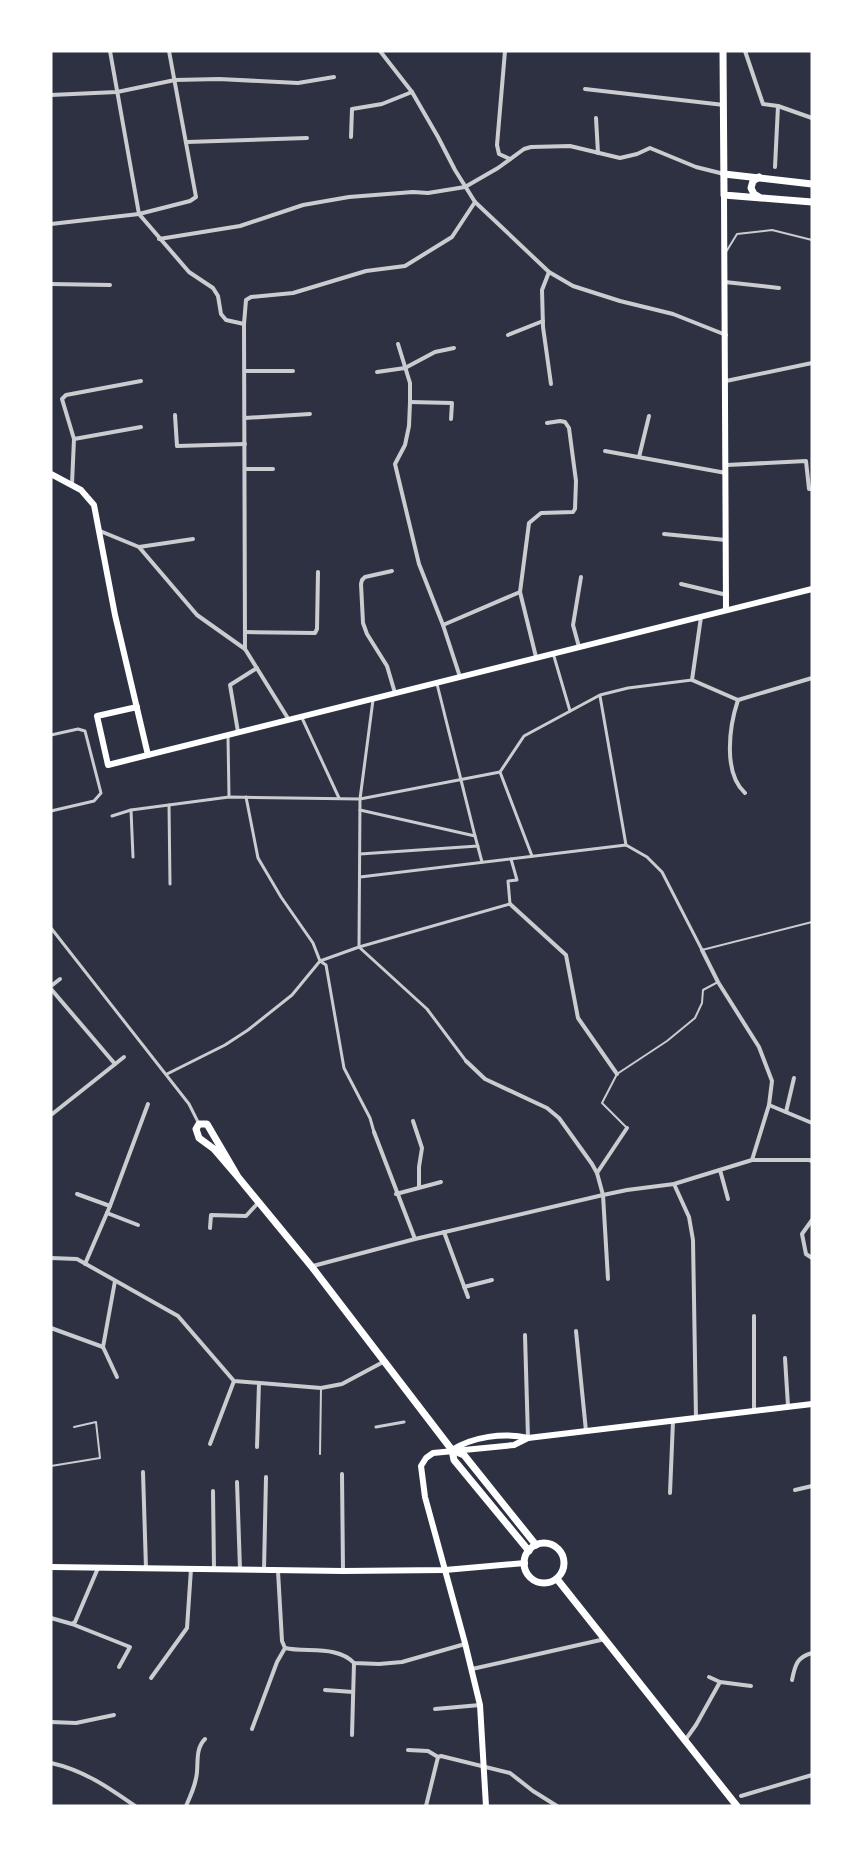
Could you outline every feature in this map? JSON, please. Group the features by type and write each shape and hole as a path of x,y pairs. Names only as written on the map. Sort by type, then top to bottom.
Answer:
{"main road":[{"path":"723,51 728,596 726,610"},
{"path":"724,174 812,184"},
{"path":"759,177 753,181 751,188 754,194 760,197"},
{"path":"724,195 812,202"},
{"path":"51,474 72,484 93,502 115,615 148,755"},
{"path":"137,706 97,716 108,765 812,589"},
{"path":"238,1177 207,1124 199,1124 196,1129 198,1136 214,1149 312,1267 452,1450 454,1460 528,1551"},
{"path":"486,1806 480,1705 425,1497 421,1466 423,1462 433,1453 514,1445 528,1438 812,1404"},
{"path":"452,1450 467,1441 516,1435 528,1438"},
{"path":"452,1450 464,1455 536,1545"},
{"path":"549,1544 560,1550 564,1568 557,1579 545,1583 528,1575 525,1563 528,1551 536,1545 549,1544"},
{"path":"51,1567 343,1571 445,1570 525,1563"},
{"path":"450,1588 451,1574 460,1568"},
{"path":"557,1579 607,1639 737,1806"}],"street":[{"path":"110,51 139,214 189,272 213,288 218,296 221,314 226,320 244,324"},
{"path":"51,224 139,214 194,199 196,194 169,51"},
{"path":"380,51 412,92 475,202 549,272 573,286 673,314 726,335"},
{"path":"505,51 497,145 499,154 510,159"},
{"path":"745,51 763,105 778,106 812,118"},
{"path":"51,95 117,92 175,80 298,83 334,76"},
{"path":"585,89 724,105"},
{"path":"351,137 352,109 382,104 412,92"},
{"path":"776,168 778,106"},
{"path":"596,118 598,153"},
{"path":"187,141 307,138"},
{"path":"159,239 240,226 303,205 349,197 413,192 428,194 465,187 524,149 547,145 570,146 620,158 650,148 696,167 724,174"},
{"path":"245,650 244,324 246,300 251,297 293,293 366,271 411,263 452,237 475,202"},
{"path":"549,272 542,290 543,321 551,384"},
{"path":"725,282 779,288"},
{"path":"51,284 110,285"},
{"path":"508,335 543,321"},
{"path":"398,344 410,383 410,402 405,445 395,464 419,564 460,677"},
{"path":"377,372 405,368 435,352 454,348"},
{"path":"726,381 812,363"},
{"path":"244,371 293,371"},
{"path":"72,484 74,439 62,399 66,395 141,381"},
{"path":"410,402 452,403 451,419"},
{"path":"245,418 310,414"},
{"path":"175,415 177,446 245,444"},
{"path":"639,457 649,416"},
{"path":"536,658 520,592 529,524 541,513 573,512 575,509 576,481 569,428 565,422 560,420 547,423"},
{"path":"74,439 141,427"},
{"path":"605,451 727,469 806,461 811,489"},
{"path":"245,469 273,469"},
{"path":"99,531 139,547 197,615 245,650 289,720"},
{"path":"664,534 727,540"},
{"path":"139,547 193,539"},
{"path":"392,571 365,578 361,584 363,623 367,634 387,666 395,693"},
{"path":"245,632 315,633 317,629 318,572"},
{"path":"579,647 573,625 581,576"},
{"path":"681,584 728,596"},
{"path":"443,625 520,592"},
{"path":"692,680 701,616"},
{"path":"554,654 570,711"},
{"path":"238,732 230,685 257,668"},
{"path":"112,816 131,810 230,797 360,799 500,772 524,736 600,696 628,688 692,680 738,700 812,678"},
{"path":"437,683 482,862"},
{"path":"600,696 626,845"},
{"path":"374,699 360,799 359,946 427,1009 466,1061 485,1079 547,1108 559,1118 597,1173 603,1195 608,1279"},
{"path":"738,700 732,718 731,751 733,775 738,787 745,794"},
{"path":"302,717 339,798"},
{"path":"51,735 78,729 85,731 101,793 94,801 51,811"},
{"path":"228,735 230,797"},
{"path":"500,772 532,856"},
{"path":"246,797 258,858 281,897 313,943 320,961 326,965 344,1068 370,1118 396,1194 415,1239"},
{"path":"169,805 170,884"},
{"path":"131,810 133,857"},
{"path":"360,810 476,836"},
{"path":"360,877 626,845 647,857 662,872 718,982 759,1047 772,1081 769,1105 752,1160"},
{"path":"360,854 478,846"},
{"path":"512,859 517,880 508,882 510,904 566,955 578,1018 617,1074"},
{"path":"167,1074 225,1045 248,1030 297,989 320,961 359,946 510,904"},
{"path":"51,928 167,1074 189,1104 199,1124"},
{"path":"60,979 51,988 115,1064"},
{"path":"51,1115 124,1057"},
{"path":"786,1112 794,1078"},
{"path":"85,1264 110,1206 148,1104"},
{"path":"769,1105 812,1123"},
{"path":"412,1121 422,1148 419,1186"},
{"path":"597,1173 627,1128"},
{"path":"312,1267 415,1239 603,1195 674,1184 752,1160 812,1161"},
{"path":"720,1170 728,1199"},
{"path":"396,1194 419,1186 441,1182"},
{"path":"674,1184 689,1217 693,1240 696,1418"},
{"path":"77,1194 110,1206"},
{"path":"210,1228 211,1215 246,1216 258,1202"},
{"path":"107,1213 138,1225"},
{"path":"812,1220 802,1234 806,1254 812,1258"},
{"path":"444,1232 468,1297"},
{"path":"51,1258 77,1259 178,1316 234,1381 321,1388 342,1384 385,1360"},
{"path":"464,1287 492,1280"},
{"path":"115,1281 103,1347 117,1377"},
{"path":"754,1316 754,1411"},
{"path":"51,1328 103,1347"},
{"path":"576,1331 586,1431"},
{"path":"525,1335 528,1438"},
{"path":"785,1358 788,1406"},
{"path":"210,1444 234,1381"},
{"path":"257,1447 260,1383"},
{"path":"670,1493 673,1421"},
{"path":"376,1427 404,1422"},
{"path":"143,1472 146,1569"},
{"path":"342,1474 343,1571"},
{"path":"264,1571 266,1477"},
{"path":"237,1482 240,1570"},
{"path":"795,1490 812,1486"},
{"path":"213,1491 214,1570"},
{"path":"72,1624 77,1619 98,1568"},
{"path":"151,1678 187,1628 191,1569"},
{"path":"278,1571 282,1641 285,1648"},
{"path":"51,1618 130,1647 119,1667"},
{"path":"471,1669 607,1639"},
{"path":"285,1648 296,1651 331,1652 350,1659 354,1663 379,1664 402,1662 465,1643"},
{"path":"252,1729 277,1662 285,1648"},
{"path":"792,1680 796,1662 812,1653"},
{"path":"352,1735 354,1663"},
{"path":"709,1677 720,1682 751,1686"},
{"path":"686,1739 720,1682"},
{"path":"325,1690 353,1692"},
{"path":"435,1709 480,1705"},
{"path":"51,1722 76,1723 114,1715"},
{"path":"186,1806 197,1772 200,1744 205,1739"},
{"path":"408,1750 428,1752 438,1757 510,1773 557,1806"},
{"path":"426,1806 438,1757"},
{"path":"51,1763 69,1767 100,1782 135,1806"},
{"path":"741,1796 812,1775"}],"lane":[{"path":"725,254 737,234 772,230 812,240"},
{"path":"702,950 812,922"},
{"path":"627,1128 602,1103 617,1074 667,1041 695,1018 702,1003 703,990 718,982"},
{"path":"320,1454 321,1388"},
{"path":"51,1466 100,1458 96,1422 74,1427"}]}
